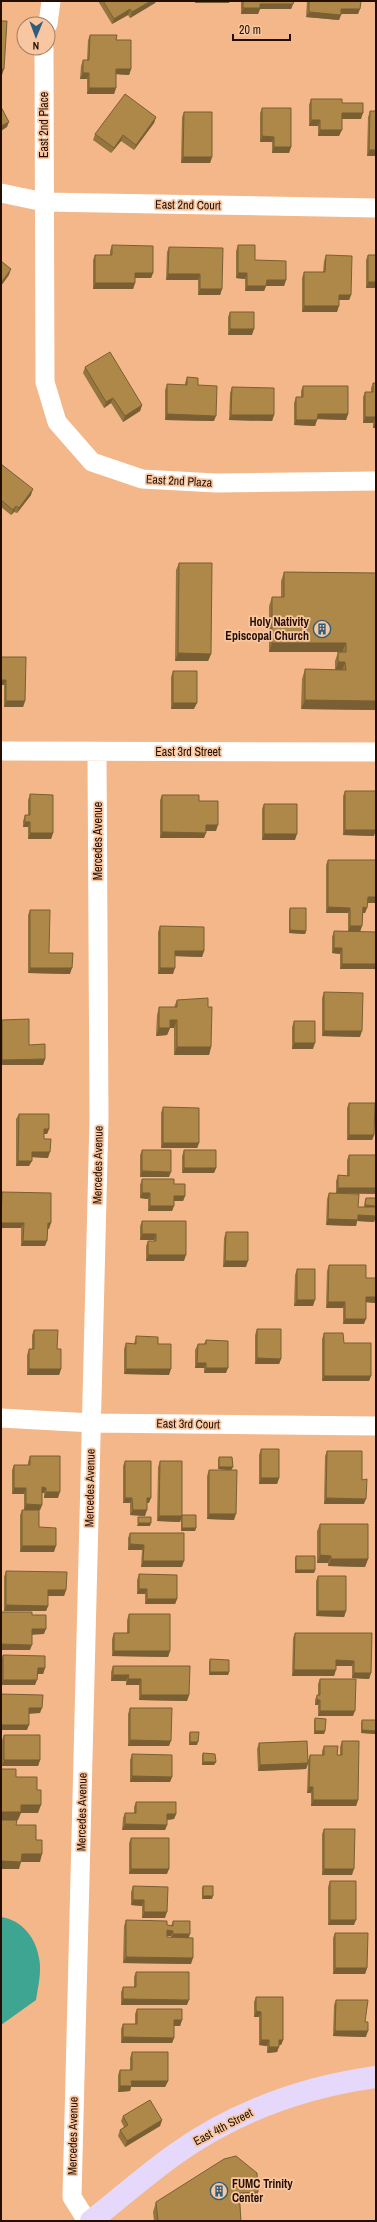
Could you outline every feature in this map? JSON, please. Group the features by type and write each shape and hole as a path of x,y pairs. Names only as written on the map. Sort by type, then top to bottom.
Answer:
{"street":[{"path":"49,16 51,1"},
{"name":"East 2nd Place","path":"44,56 44,202"},
{"name":"East 2nd Court","path":"1,193 44,202 376,208"},
{"name":"East 2nd Plaza","path":"44,202 45,382 56,422 92,462 149,480 216,483 376,481"},
{"name":"East 3rd Street","path":"1,751 376,752"},
{"name":"Mercedes Avenue","path":"87,2221 72,2197 99,1119 97,752"},
{"name":"East 3rd Court","path":"1,1418 92,1422 376,1426"},
{"name":"East 4th Street","path":"91,2221 175,2154 226,2124 259,2108 302,2092 376,2077"}],"water":[{"path":"1,1917 15,1922 27,1931 35,1944 40,1968 36,2000 1,2025"}],"building":[{"path":"103,1 151,1 132,12 130,9 114,19"},
{"path":"243,1 294,1 293,4 260,4 260,8 243,8"},
{"path":"309,1 361,1 360,9 341,9 341,15 309,12"},
{"path":"1,21 7,21 4,69 1,69"},
{"path":"90,35 117,35 116,40 131,40 131,69 116,69 116,88 89,88 89,73 83,73 83,60 89,60"},
{"path":"125,94 156,117 136,145 123,135 114,148 95,134"},
{"path":"311,99 342,99 342,103 363,103 363,113 342,113 342,130 320,130 320,120 311,120"},
{"path":"1,107 9,122 1,126"},
{"path":"262,108 291,108 291,147 274,147 274,137 262,136"},
{"path":"370,111 376,111 376,150 369,150"},
{"path":"184,112 212,112 212,157 183,157"},
{"path":"112,245 153,246 153,273 135,273 135,283 95,283 95,255 112,255"},
{"path":"238,245 255,245 255,260 286,261 286,280 267,280 266,286 247,286 247,273 238,273"},
{"path":"169,247 223,248 222,289 200,289 200,274 168,274"},
{"path":"326,255 352,256 351,295 339,295 339,306 304,306 304,272 325,272"},
{"path":"368,255 376,255 376,282 368,282"},
{"path":"1,261 11,269 1,283"},
{"path":"230,312 254,312 254,329 230,329"},
{"path":"110,352 142,405 125,416 113,398 106,402 85,367"},
{"path":"187,377 198,378 198,385 217,386 216,416 167,414 167,384 187,385"},
{"path":"373,383 376,383 376,422 375,417 365,417 365,392 373,392"},
{"path":"303,386 348,386 348,414 318,414 317,420 296,420 296,397 303,397"},
{"path":"232,387 274,388 274,415 231,415"},
{"path":"1,464 33,489 19,508 16,506 13,510 1,500"},
{"path":"179,563 212,563 211,654 178,653"},
{"name":"Holy Nativity Episcopal Church","path":"284,572 376,573 376,701 305,700 305,669 346,670 345,662 338,662 338,652 346,652 346,643 272,643 272,597 284,597"},
{"path":"1,657 26,657 25,701 6,701 6,680 1,680"},
{"path":"173,671 197,671 197,703 173,703"},
{"path":"345,791 376,791 376,830 345,830"},
{"path":"30,794 53,795 53,833 30,833 30,822 25,822 25,815 30,815"},
{"path":"162,795 199,795 199,801 218,801 218,825 206,825 206,833 162,832"},
{"path":"264,804 297,804 297,834 264,834"},
{"path":"328,860 376,860 376,897 368,897 367,908 363,907 362,926 350,926 350,908 328,907"},
{"path":"290,908 306,908 306,931 290,930"},
{"path":"30,910 50,910 49,953 73,953 72,968 30,968"},
{"path":"160,926 204,927 204,951 175,951 175,968 160,968"},
{"path":"334,931 376,932 376,964 342,964 342,948 334,948"},
{"path":"324,992 363,993 362,1031 324,1031"},
{"path":"208,998 208,1007 212,1007 211,1047 177,1047 177,1020 170,1020 170,1028 159,1028 159,1007 177,1007 177,1000"},
{"path":"29,1019 29,1045 45,1044 45,1059 2,1060 2,1020"},
{"path":"294,1021 315,1021 315,1043 294,1043"},
{"path":"349,1103 375,1103 374,1135 349,1135"},
{"path":"163,1107 199,1108 199,1143 163,1143"},
{"path":"19,1114 49,1114 49,1129 44,1129 44,1139 51,1139 50,1152 32,1152 32,1161 18,1161"},
{"path":"142,1150 171,1150 171,1172 142,1171"},
{"path":"184,1150 216,1150 216,1168 184,1168"},
{"path":"349,1155 376,1155 376,1188 338,1188 338,1175 349,1176"},
{"path":"142,1179 174,1179 174,1184 185,1184 185,1196 174,1196 174,1206 150,1206 150,1193 142,1193"},
{"path":"2,1192 51,1193 51,1223 48,1223 47,1241 23,1241 24,1223 1,1223"},
{"path":"329,1193 359,1194 358,1207 376,1207 376,1216 358,1215 358,1220 328,1219"},
{"path":"366,1198 376,1198 376,1206 365,1205"},
{"path":"142,1221 186,1221 186,1255 148,1255 148,1241 156,1241 156,1234 142,1234"},
{"path":"226,1232 248,1232 248,1261 225,1261"},
{"path":"329,1265 366,1265 366,1278 376,1278 376,1297 366,1297 366,1319 345,1319 345,1302 328,1302"},
{"path":"297,1269 315,1269 315,1300 297,1300"},
{"path":"257,1329 281,1329 281,1359 257,1358"},
{"path":"34,1330 58,1330 57,1349 61,1349 61,1369 29,1369 29,1349 34,1349"},
{"path":"324,1333 343,1333 344,1343 371,1343 371,1376 324,1376"},
{"path":"136,1336 158,1337 158,1344 171,1344 171,1369 126,1369 126,1343 136,1344"},
{"path":"206,1340 228,1341 228,1368 206,1368 206,1363 197,1363 198,1344 206,1344"},
{"path":"261,1449 279,1449 279,1478 261,1478"},
{"path":"327,1451 362,1451 362,1480 367,1479 366,1499 326,1498"},
{"path":"30,1456 60,1456 60,1492 46,1492 46,1488 42,1487 42,1505 26,1504 26,1488 14,1488 14,1465 30,1465"},
{"path":"219,1457 232,1457 233,1467 219,1467"},
{"path":"125,1461 151,1461 151,1498 147,1498 147,1510 133,1510 132,1498 125,1498"},
{"path":"160,1461 182,1461 182,1516 159,1516"},
{"path":"209,1470 237,1470 236,1514 209,1514"},
{"path":"22,1510 39,1510 39,1527 56,1528 56,1546 22,1546"},
{"path":"182,1515 196,1515 196,1528 182,1528"},
{"path":"138,1517 151,1517 151,1523 138,1523"},
{"path":"320,1524 368,1524 368,1559 331,1559 331,1556 320,1555"},
{"path":"130,1533 184,1533 184,1561 143,1561 144,1545 130,1544"},
{"path":"296,1556 315,1556 315,1570 296,1570"},
{"path":"6,1571 67,1572 66,1590 48,1590 48,1606 6,1605"},
{"path":"139,1574 177,1575 177,1599 147,1599 147,1589 139,1589"},
{"path":"318,1576 346,1576 346,1611 318,1611"},
{"path":"1,1612 32,1612 32,1615 46,1615 46,1629 32,1629 32,1645 1,1644"},
{"path":"129,1614 170,1614 170,1651 114,1651 114,1633 129,1633"},
{"path":"295,1633 372,1633 371,1673 354,1673 354,1661 336,1660 336,1670 294,1670"},
{"path":"3,1655 45,1656 45,1668 38,1668 37,1680 3,1680"},
{"path":"210,1659 229,1660 229,1672 210,1672"},
{"path":"113,1666 190,1666 189,1695 141,1695 141,1679 128,1679 129,1675 113,1675"},
{"path":"320,1679 356,1679 355,1711 320,1711 320,1700 317,1700 317,1695 320,1695"},
{"path":"1,1694 43,1695 42,1708 29,1708 29,1725 1,1725"},
{"path":"130,1708 172,1708 171,1741 130,1740"},
{"path":"315,1718 326,1719 325,1731 315,1731"},
{"path":"362,1720 376,1720 376,1731 362,1730"},
{"path":"190,1732 199,1732 198,1742 190,1742"},
{"path":"4,1735 40,1735 40,1760 4,1760"},
{"path":"307,1741 308,1763 260,1765 259,1743"},
{"path":"342,1741 359,1741 358,1800 313,1800 313,1787 309,1787 310,1755 324,1755 324,1746 338,1746 337,1755 342,1755"},
{"path":"203,1753 215,1754 216,1762 203,1762"},
{"path":"132,1754 172,1755 172,1777 132,1776"},
{"path":"1,1769 16,1769 16,1777 37,1777 37,1790 41,1790 41,1805 21,1805 21,1812 1,1812"},
{"path":"136,1802 176,1802 176,1814 167,1814 167,1825 125,1824 125,1813 136,1813"},
{"path":"1,1820 17,1820 16,1825 36,1825 36,1840 42,1840 42,1854 22,1854 21,1862 1,1861"},
{"path":"324,1829 355,1829 354,1869 324,1869"},
{"path":"131,1838 169,1838 169,1869 131,1869"},
{"path":"330,1881 356,1881 356,1920 330,1920"},
{"path":"133,1886 168,1887 167,1912 144,1912 144,1900 133,1900"},
{"path":"203,1886 213,1886 213,1896 203,1896"},
{"path":"126,1920 167,1921 167,1925 173,1926 173,1921 190,1921 190,1934 173,1934 173,1931 167,1930 167,1937 193,1938 193,1958 126,1957"},
{"path":"335,1933 368,1933 367,1968 335,1968"},
{"path":"136,1972 189,1972 189,2000 123,1999 123,1987 136,1987"},
{"path":"256,1997 283,1997 283,2040 279,2040 279,2047 269,2047 269,2040 261,2040 261,2012 256,2011"},
{"path":"336,2000 368,2000 365,2022 368,2022 368,2031 335,2031"},
{"path":"137,2009 182,2009 182,2020 174,2020 174,2038 123,2037 123,2024 137,2024"},
{"path":"132,2052 168,2052 168,2081 131,2081 132,2086 120,2086 120,2070 132,2070"},
{"path":"150,2100 162,2120 127,2141 120,2130 128,2125 123,2116"},
{"name":"FUMC Trinity Center","path":"236,2156 257,2173 258,2192 239,2193 241,2221 158,2221 156,2202 224,2159"}],"place":[{"name":"Holy Nativity Episcopal Church","path":"322,629"},
{"name":"FUMC Trinity Center","path":"219,2191"}]}
